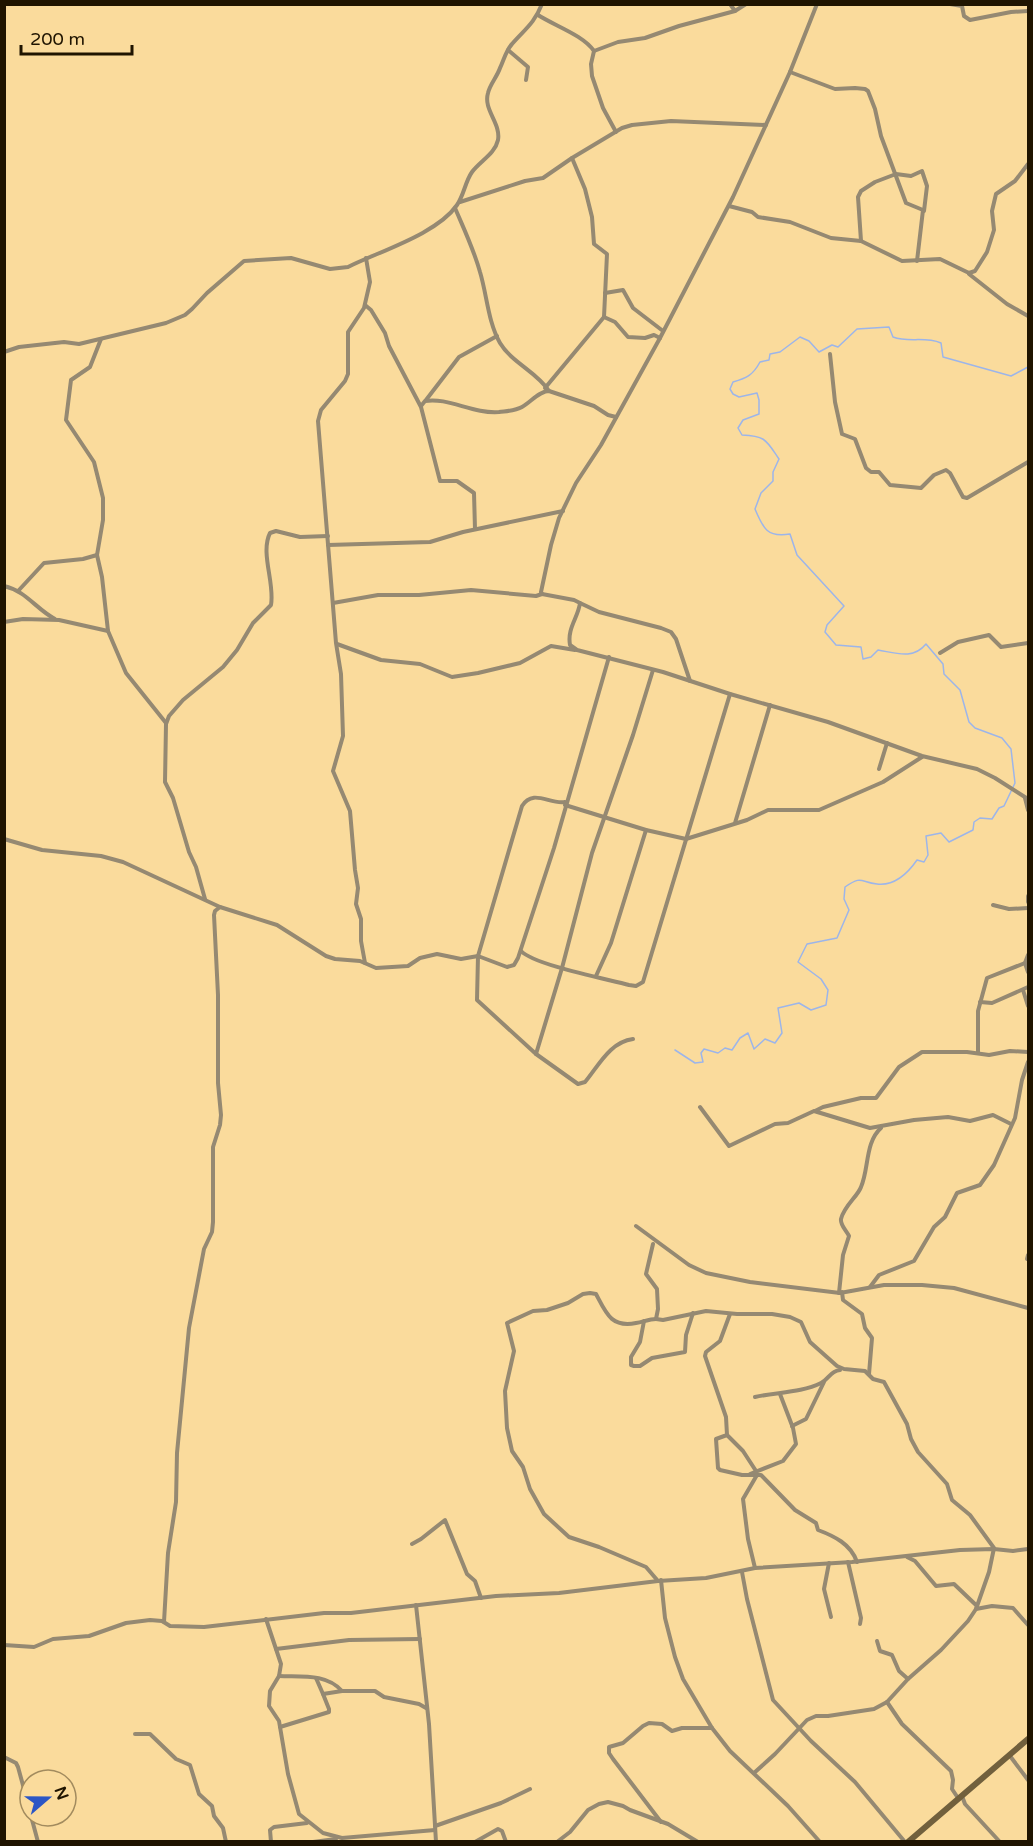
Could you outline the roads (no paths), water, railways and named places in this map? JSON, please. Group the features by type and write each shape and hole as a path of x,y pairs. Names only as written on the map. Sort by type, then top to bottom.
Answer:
{"main road":[{"path":"907,1842 1029,1739"}],"street":[{"path":"4,352 19,347 64,342 79,344 160,325 185,315 244,261 291,258 337,269 348,267 429,230 447,218 455,208 466,182 497,143 498,133 486,103 487,97 512,43 526,31 538,15 542,4"},
{"path":"730,4 735,11"},
{"path":"594,51 618,42 645,38 735,11 746,4"},
{"path":"542,594 540,589 548,555 562,511 576,483 601,446 729,206 790,72 817,4"},
{"path":"950,4 962,6 966,18 970,20 1029,11"},
{"path":"538,15 587,43 594,51"},
{"path":"508,50 528,68 526,80"},
{"path":"594,51 591,64 592,76 603,108 616,132"},
{"path":"790,72 835,89 855,88 868,91 881,136 906,203 924,212"},
{"path":"459,202 525,180 543,178 626,126 637,123 671,121 766,125"},
{"path":"425,401 438,401 475,411 498,412 518,409 548,389 604,317 607,254 594,244 592,217 585,189 572,158"},
{"path":"969,273 975,271 987,252 994,228 992,211 996,194 1015,181 1029,164"},
{"path":"861,242 859,194 875,182 896,174 911,176 922,171 927,186 917,261"},
{"path":"729,206 752,212 758,217 790,222 831,238 861,242 902,261 940,259 969,273 1007,304 1029,316"},
{"path":"455,208 479,269 497,336 509,354 548,389 616,417"},
{"path":"365,964 361,941 361,919 356,904 358,888 350,811 333,771 343,736 340,674 318,421 321,410 345,381 348,374 348,332 365,305 370,282 366,258"},
{"path":"605,293 623,290 633,308 663,331"},
{"path":"365,305 371,310 385,333 389,346 421,407 440,481 458,481 474,493 475,530"},
{"path":"604,317 615,322 628,337 645,338 654,335 660,338"},
{"path":"421,407 459,357 497,336"},
{"path":"101,339 90,367 71,380 67,423 77,434 94,462 103,498 104,520 97,555 108,631 126,673 166,724"},
{"path":"830,354 835,402 842,434 855,439 866,468 871,472 879,472 890,485 921,488 934,475 946,470 963,497 967,498 1029,462"},
{"path":"328,545 430,543 475,530 562,511"},
{"path":"164,1622 168,1552 176,1502 177,1453 189,1328 204,1249 212,1232 213,1147 221,1115 218,1090 218,995 214,913 207,901 165,782 166,724 169,716 184,698 223,667 237,650 253,623 271,605 267,541 270,533 276,531 300,537 328,536"},
{"path":"19,590 44,563 83,559 97,555"},
{"path":"4,586 19,590 49,615 59,620"},
{"path":"333,603 378,596 419,595 455,590 482,590 536,596 542,594 574,600 599,612 671,632 676,639 690,681"},
{"path":"577,650 570,645 569,638 580,603"},
{"path":"4,622 23,619 59,620 108,631"},
{"path":"940,653 958,642 989,635 1001,647 1029,643"},
{"path":"336,643 381,660 420,664 452,677 520,663 551,646 609,657 770,705 922,756 977,769 1027,798 1029,810"},
{"path":"4,839 42,850 98,855 123,862 220,907 277,926 296,935 326,956 376,968 411,965 420,958 434,954 461,959 478,956 507,967 516,963 554,848 565,803 609,657"},
{"path":"536,1054 562,968 592,853 653,670"},
{"path":"520,951 529,957 562,968 632,986 643,982 730,694"},
{"path":"735,824 770,705"},
{"path":"161,717 169,716"},
{"path":"879,769 887,743"},
{"path":"633,1039 622,1040 613,1046 585,1082 580,1084 550,1066 478,1004 476,996 478,956 525,802 532,797 538,797 556,803 565,803 646,830 686,840 735,824 768,810 819,810 883,782 922,756"},
{"path":"596,976 611,944 646,830"},
{"path":"1029,896 1029,902"},
{"path":"993,905 1010,909 1029,908"},
{"path":"214,913 220,907"},
{"path":"978,1053 980,1002 987,978 1025,963 1029,955"},
{"path":"1025,963 1029,972"},
{"path":"980,1002 992,1004 1029,987"},
{"path":"1023,990 1029,1006"},
{"path":"700,1107 729,1146 775,1124 788,1123 823,1107 856,1099 877,1097 898,1067 918,1053 989,1055 1010,1051 1029,1052"},
{"path":"870,1287 879,1275 914,1261 934,1227 945,1217 957,1193 980,1185 994,1165 1016,1113 1024,1070 1029,1062"},
{"path":"814,1112 870,1128 948,1117 970,1121 993,1115 1011,1124"},
{"path":"869,1374 871,1336 865,1328 862,1314 845,1302 841,1293 843,1255 849,1237 841,1219 849,1202 861,1186 876,1133 884,1126"},
{"path":"636,1226 689,1265 706,1273 750,1282 841,1293 884,1284 954,1288 1029,1308"},
{"path":"653,1244 646,1274 657,1289 656,1319"},
{"path":"820,1842 730,1751 712,1728 683,1679 675,1657 665,1618 660,1581 646,1567 599,1547 569,1538 544,1514 530,1489 526,1472 510,1447 504,1408 506,1383 514,1351 507,1323 533,1311 547,1310 590,1293 596,1294 613,1321 628,1324 663,1320 706,1311 730,1314 772,1314 798,1320 804,1325 810,1342 837,1366 844,1369"},
{"path":"644,1321 640,1342 630,1360 634,1366 640,1366 652,1358 685,1352 686,1335 693,1313"},
{"path":"730,1314 720,1341 706,1352 705,1356 726,1417 727,1435 743,1451 758,1474 795,1510 814,1522 818,1530 830,1533 845,1543 857,1562"},
{"path":"754,1773 775,1754 798,1727 812,1717 874,1709 887,1701 968,1621 976,1607 989,1572 994,1549 970,1515 952,1500 947,1484 918,1452 907,1424 884,1382 877,1381 863,1371 844,1369 833,1371 824,1381 806,1419 792,1425"},
{"path":"754,1398 780,1394 824,1381"},
{"path":"727,1435 716,1439 720,1470 742,1475 758,1474 787,1458 796,1444 792,1425 780,1394"},
{"path":"755,1568 748,1539 743,1499 758,1474"},
{"path":"412,1544 432,1532 443,1520 446,1521 466,1574 475,1581 481,1598"},
{"path":"4,1645 34,1647 53,1639 100,1633 126,1623 150,1620 164,1622 170,1626 186,1627 706,1578 755,1568 857,1562 960,1550 994,1549 1005,1552 1029,1549"},
{"path":"906,1557 915,1561 934,1585 939,1587 954,1584 976,1607 1013,1608 1029,1625"},
{"path":"848,1562 861,1618 860,1624"},
{"path":"829,1563 824,1589 831,1617"},
{"path":"742,1572 772,1696 776,1703 855,1782 907,1842"},
{"path":"416,1605 427,1709 436,1842"},
{"path":"266,1619 281,1664 279,1676 270,1691 268,1700 270,1710 278,1719 296,1809 308,1823 323,1833 352,1839 435,1828 530,1789"},
{"path":"276,1648 349,1640 420,1639"},
{"path":"877,1641 880,1651 892,1655 899,1671 908,1679"},
{"path":"279,1676 322,1677 344,1691"},
{"path":"280,1727 328,1712 329,1709 316,1678"},
{"path":"323,1694 375,1691 384,1696 419,1704 427,1709"},
{"path":"887,1701 902,1724 951,1771 952,1789 1000,1842"},
{"path":"662,1822 613,1759 609,1748 623,1743 650,1723 662,1724 672,1731 685,1728 712,1728"},
{"path":"135,1734 150,1734 176,1759 190,1765 199,1794 212,1806 214,1816 223,1828 226,1842"},
{"path":"1010,1755 1029,1780"},
{"path":"4,1756 16,1763 18,1768"},
{"path":"557,1842 570,1832 588,1810 608,1802 662,1822 698,1842"},
{"path":"271,1842 270,1830 274,1827 308,1823"},
{"path":"475,1842 498,1829 502,1831 506,1842"},
{"path":"313,1842 339,1838"}],"waterway":[{"path":"675,1050 695,1063 703,1062 701,1053 704,1049 718,1053 725,1048 732,1050 740,1038 748,1033 754,1049 765,1039 775,1043 782,1033 778,1008 799,1003 811,1010 826,1005 828,990 821,979 798,962 807,944 837,938 849,910 844,899 845,887 858,880 883,884 900,878 917,860 924,862 928,855 926,836 941,833 949,842 973,830 974,822 980,818 992,819 999,808 1004,806 1015,783 1011,749 1002,738 975,728 969,722 960,690 944,674 943,664 926,644 910,654 878,650 871,657 863,659 861,647 836,645 825,632 827,625 844,606 797,555 790,534 771,533 764,526 755,509 761,493 773,481 773,472 779,459 765,440 756,436 742,435 738,428 743,420 759,414 759,400 757,393 739,397 733,394 730,389 733,382 749,375 760,362 769,360 770,354 780,352 800,337 809,341 819,352 832,345 838,347 857,329 889,327 893,337 941,343 943,357 1011,376 1028,367"}]}
